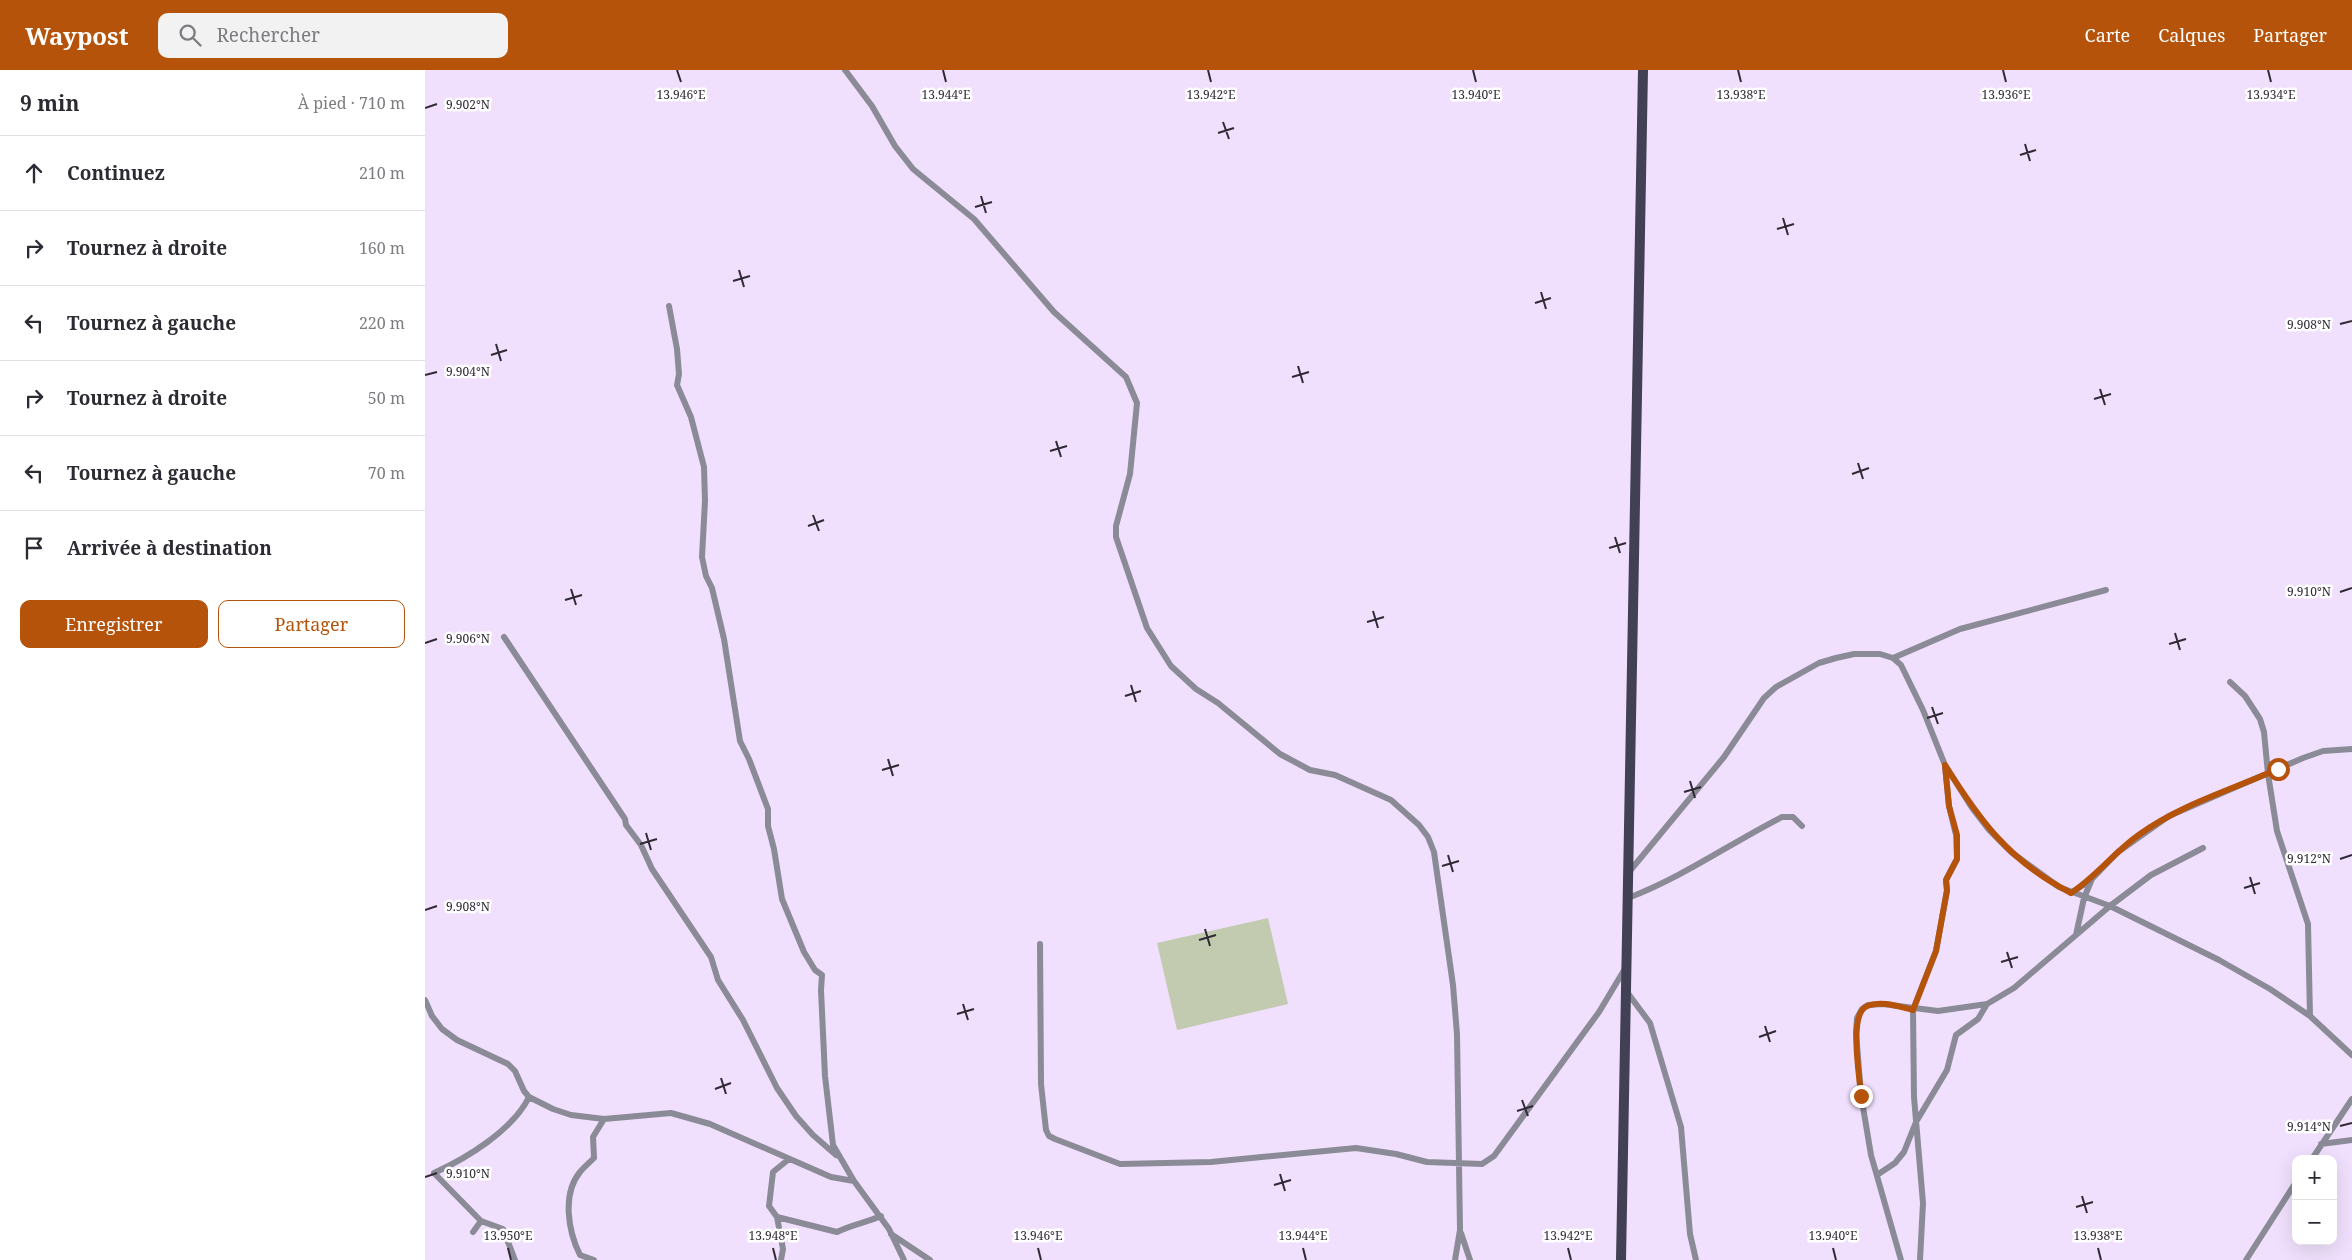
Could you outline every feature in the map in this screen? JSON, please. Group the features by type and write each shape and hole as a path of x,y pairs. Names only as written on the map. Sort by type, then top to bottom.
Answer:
{"main road":[{"path":"1621,1260 1643,70"}],"street":[{"path":"845,70 872,106 895,146 913,169 975,219 1054,312 1126,377 1137,403 1130,474 1116,526 1116,537 1147,628 1171,666 1196,689 1218,703 1280,754 1310,770 1335,776 1391,800 1419,825 1428,837 1434,852 1453,985 1457,1034 1460,1230 1455,1260"},
{"path":"669,306 677,349 679,374 677,385 691,417 704,467 705,501 702,558 706,576 712,588 724,639 740,741 768,808 768,826 774,849 778,886 784,906 804,952 815,970 822,975 825,1076 829,1100 830,1133 837,1156"},
{"path":"1893,658 1961,629 2106,590"},
{"path":"504,637 625,818 625,825 641,845 652,869 702,941 716,967 719,980 743,1020 777,1088 796,1116 813,1135 837,1156 881,1216 904,1260"},
{"path":"1629,872 1723,757 1764,698 1776,687 1819,663 1836,658 1854,654 1872,654 1893,658 1901,665 1923,710 1945,765 1971,808 2011,852 2048,880 2071,893 2110,906 2219,960 2270,989 2310,1016 2352,1055"},
{"path":"2229,682 2245,696 2260,719 2264,732 2267,774 2277,831 2308,924 2310,1016"},
{"path":"2071,893 2092,879 2118,852 2169,816 2204,799 2323,751 2352,749"},
{"path":"1920,1260 1923,1203 1912,1054 1913,1010 1936,951 1947,890 1946,880 1957,859 1957,835 1949,806 1945,765"},
{"path":"1628,898 1692,870 1782,817 1793,817 1802,826"},
{"path":"1901,1260 1871,1155 1861,1096 1856,1032 1857,1018 1862,1009 1868,1005 1883,1004 1913,1010 1938,1011 1987,1004 2014,988 2110,906 2151,875 2203,848"},
{"path":"2076,935 2084,898 2092,879"},
{"path":"1040,944 1042,1105 1046,1130 1049,1136 1055,1139 1120,1164 1211,1162 1356,1148 1396,1154 1427,1162 1482,1164 1494,1156 1599,1012 1627,964"},
{"path":"1627,992 1650,1023 1681,1127 1690,1234 1696,1260"},
{"path":"425,1000 431,1016 442,1029 457,1040 508,1064 515,1071 524,1091 529,1097 571,1116 604,1119 671,1114 709,1124 831,1177 854,1181"},
{"path":"1877,1175 1895,1163 1904,1152 1916,1122 1947,1070 1956,1035 1978,1019 1987,1004"},
{"path":"515,1260 503,1229 481,1221 435,1173 464,1158 493,1137 524,1108 529,1097"},
{"path":"2314,1155 2352,1099"},
{"path":"594,1260 580,1255 576,1248 569,1206 572,1188 578,1174 594,1158 593,1137 604,1119"},
{"path":"2321,1144 2352,1140"},
{"path":"781,1260 783,1249 777,1217 769,1206 773,1172 789,1159"},
{"path":"2246,1260 2292,1188"},
{"path":"777,1217 837,1232 854,1223 866,1223 881,1216"},
{"path":"473,1232 481,1221"},
{"path":"1460,1230 1469,1260"},
{"path":"890,1233 930,1260"}],"green space":[{"path":"1268,918 1288,1004 1177,1030 1157,943"}],"route":[{"path":"1861,1096 1856,1032 1857,1018 1860,1012 1868,1005 1883,1004 1913,1010 1936,951 1947,890 1946,880 1957,859 1957,835 1949,806 1945,765 1971,808 1989,830 2011,852 2048,880 2071,893 2092,879 2118,852 2140,834 2169,816 2204,799 2278,769"}]}
